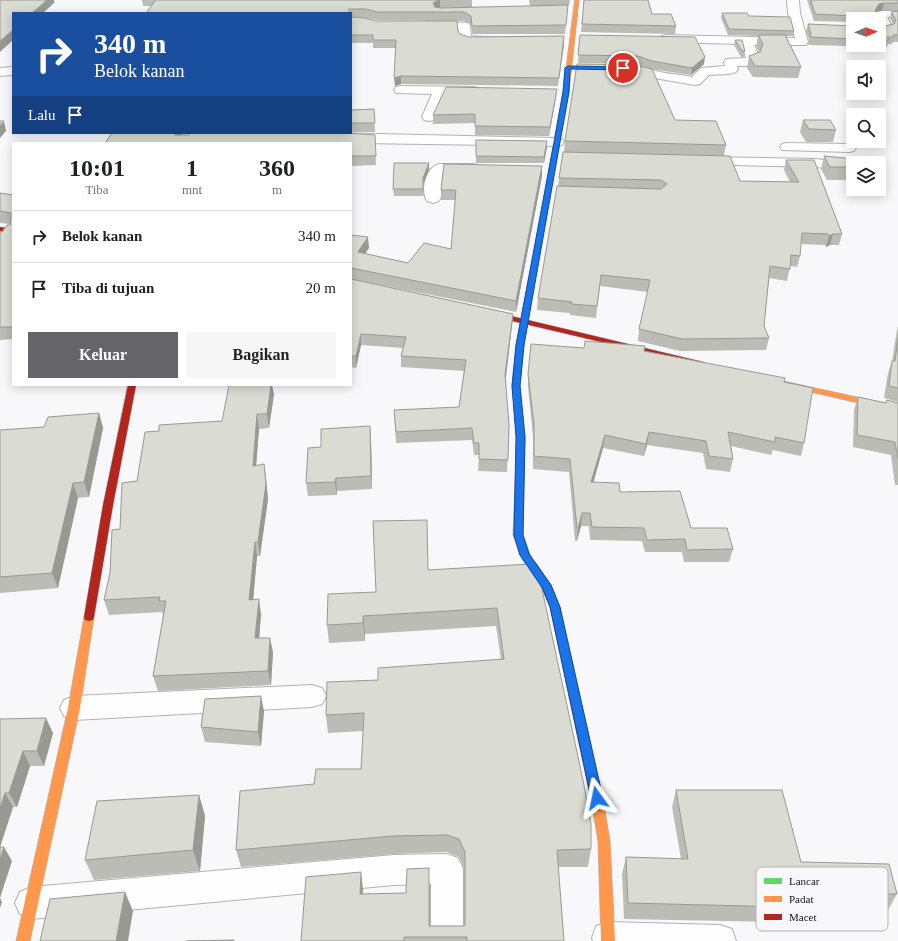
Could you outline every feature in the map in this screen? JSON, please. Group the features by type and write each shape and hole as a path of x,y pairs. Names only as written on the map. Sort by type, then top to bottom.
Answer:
{"street":[{"path":"652,39 802,42 794,13 793,0"},
{"path":"573,6 566,92 520,345 516,386 521,437 518,535 525,555 547,588 555,607 598,805 604,841 608,939 720,941"},
{"path":"886,14 898,14"},
{"path":"413,25 464,25 465,39 501,41"},
{"path":"797,25 813,26"},
{"path":"570,39 588,37"},
{"path":"614,68 637,69 648,74 695,80 705,71 732,69 730,62 747,62 752,60 753,56 747,41"},
{"path":"568,68 583,68"},
{"path":"0,72 12,72"},
{"path":"401,90 487,91"},
{"path":"429,117 440,90"},
{"path":"550,91 566,92"},
{"path":"342,134 361,139 555,154 571,152"},
{"path":"770,147 846,148"},
{"path":"537,170 555,154"},
{"path":"689,160 816,163 846,167"},
{"path":"433,198 434,175 435,171 439,168 491,168"},
{"path":"502,317 525,321 709,365"},
{"path":"771,380 898,409"},
{"path":"23,941 74,708 108,505 132,386"},
{"path":"74,708 312,696"},
{"path":"31,903 394,870 447,870 448,941"}],"building":[{"path":"0,0 47,0 33,12 12,12 12,31 0,41"},
{"path":"156,0 439,0 433,3 435,7 440,8 568,5 566,25 472,26 471,16 464,12 377,12 366,9 349,9 349,12 147,12"},
{"path":"584,0 648,0 652,14 671,14 676,26 582,24"},
{"path":"811,0 898,0 898,3 879,4 875,11 876,12 846,12 846,16 815,14"},
{"path":"898,11 898,35 893,35 894,37 887,37 889,40 886,40 886,26 894,24 896,20 891,12"},
{"path":"722,13 747,13 749,16 790,17 794,31 729,29"},
{"path":"352,17 376,21 457,21 458,31 460,34 469,37 564,36 559,78 401,76 394,78 396,40 373,40 373,35 352,35"},
{"path":"808,24 846,26 846,39 810,37 811,34"},
{"path":"580,35 695,37 705,57 692,68 652,61 638,56 578,55"},
{"path":"758,35 785,35 801,67 755,66 749,56 760,52 763,44"},
{"path":"735,40 742,40 745,51 742,51"},
{"path":"577,64 636,65 652,69 675,120 716,121 726,145 565,141"},
{"path":"446,87 557,89 550,127 475,126 475,114 433,115"},
{"path":"374,109 375,123 352,123 352,110"},
{"path":"803,120 830,120 836,130 809,129"},
{"path":"352,133 375,135 376,156 352,156 352,142 106,142 111,134 189,135"},
{"path":"476,140 547,141 544,157 476,156"},
{"path":"563,152 730,156 740,181 799,182 786,160 814,160 842,234 833,234 829,236 828,234 802,233 800,256 791,255 790,269 770,266 764,326 769,338 682,339 639,329 650,280 601,275 597,306 571,304 572,302 538,298 557,186 661,189 667,184 661,180 559,178"},
{"path":"824,156 846,158 846,167 830,167"},
{"path":"394,163 429,163 423,178 423,189 393,189"},
{"path":"444,164 542,166 516,301 352,268 352,235 368,237 358,252 408,263 424,243 451,249 456,190 441,190"},
{"path":"0,193 12,195 12,327 0,327 0,232 2,232 7,225 10,225 11,213 0,211"},
{"path":"352,279 513,314 505,374 509,425 508,460 479,459 479,443 474,443 472,428 396,432 394,410 459,407 466,360 401,356 406,337 361,334 356,356 352,356"},
{"path":"898,338 898,388 889,386 892,361 895,361"},
{"path":"585,341 645,346 644,351 785,378 784,382 813,388 804,443 775,437 775,442 728,432 733,459 709,456 706,441 649,432 646,444 605,435 591,482 619,483 620,492 680,491 691,528 727,528 733,549 687,550 685,539 647,540 644,528 592,527 590,513 582,513 577,528 570,459 534,456 534,424 528,374 531,344 584,348"},
{"path":"229,386 271,386 267,414 257,414 253,466 264,464 266,484 258,542 255,542 249,600 259,599 255,638 270,638 268,671 153,676 166,601 159,601 160,597 104,600 110,573 112,530 120,529 122,483 137,481 145,432 159,431 159,425 222,421"},
{"path":"858,397 886,403 887,400 898,403 898,459 895,442 857,435"},
{"path":"99,413 84,482 73,483 52,573 0,577 0,430 44,427 48,417"},
{"path":"370,426 371,476 336,478 335,482 306,483 308,448 321,447 321,429"},
{"path":"427,520 428,570 530,564 536,573 542,589 591,824 591,849 557,850 564,941 467,941 467,937 404,937 404,941 301,941 306,877 361,872 360,894 406,893 407,869 429,868 429,926 465,925 465,852 459,839 447,835 393,836 236,850 240,791 314,784 316,769 361,769 364,713 326,715 327,682 378,680 378,668 504,659 497,608 363,616 363,623 327,625 328,594 376,592 373,521"},
{"path":"261,696 258,732 201,727 205,699"},
{"path":"46,718 37,751 23,751 9,793 5,793 0,808 0,719"},
{"path":"676,790 782,790 801,862 889,864 897,894 888,894 888,867 756,867 756,906 628,903 626,857 688,859"},
{"path":"199,795 193,850 85,860 97,801"},
{"path":"0,847 4,847 0,860"},
{"path":"125,892 116,941 40,941 50,899"},
{"path":"234,940 234,941 186,941"}],"traffic: fast":[{"path":"532,566 525,555 518,535 521,437 516,386 520,345 536,258"}],"traffic: slow":[{"path":"536,258 566,92 577,0"},
{"path":"783,383 898,409"},
{"path":"23,941 74,708 89,617"},
{"path":"598,805 604,841 608,941"}],"traffic: jam":[{"path":"0,229 12,231"},
{"path":"511,318 703,364"},
{"path":"89,617 108,505 132,386"},
{"path":"532,566 547,588 555,607 598,805"}],"route":[{"path":"597,798 555,607 547,588 525,555 518,535 521,437 516,386 520,345 566,92 568,68 623,68"}]}
